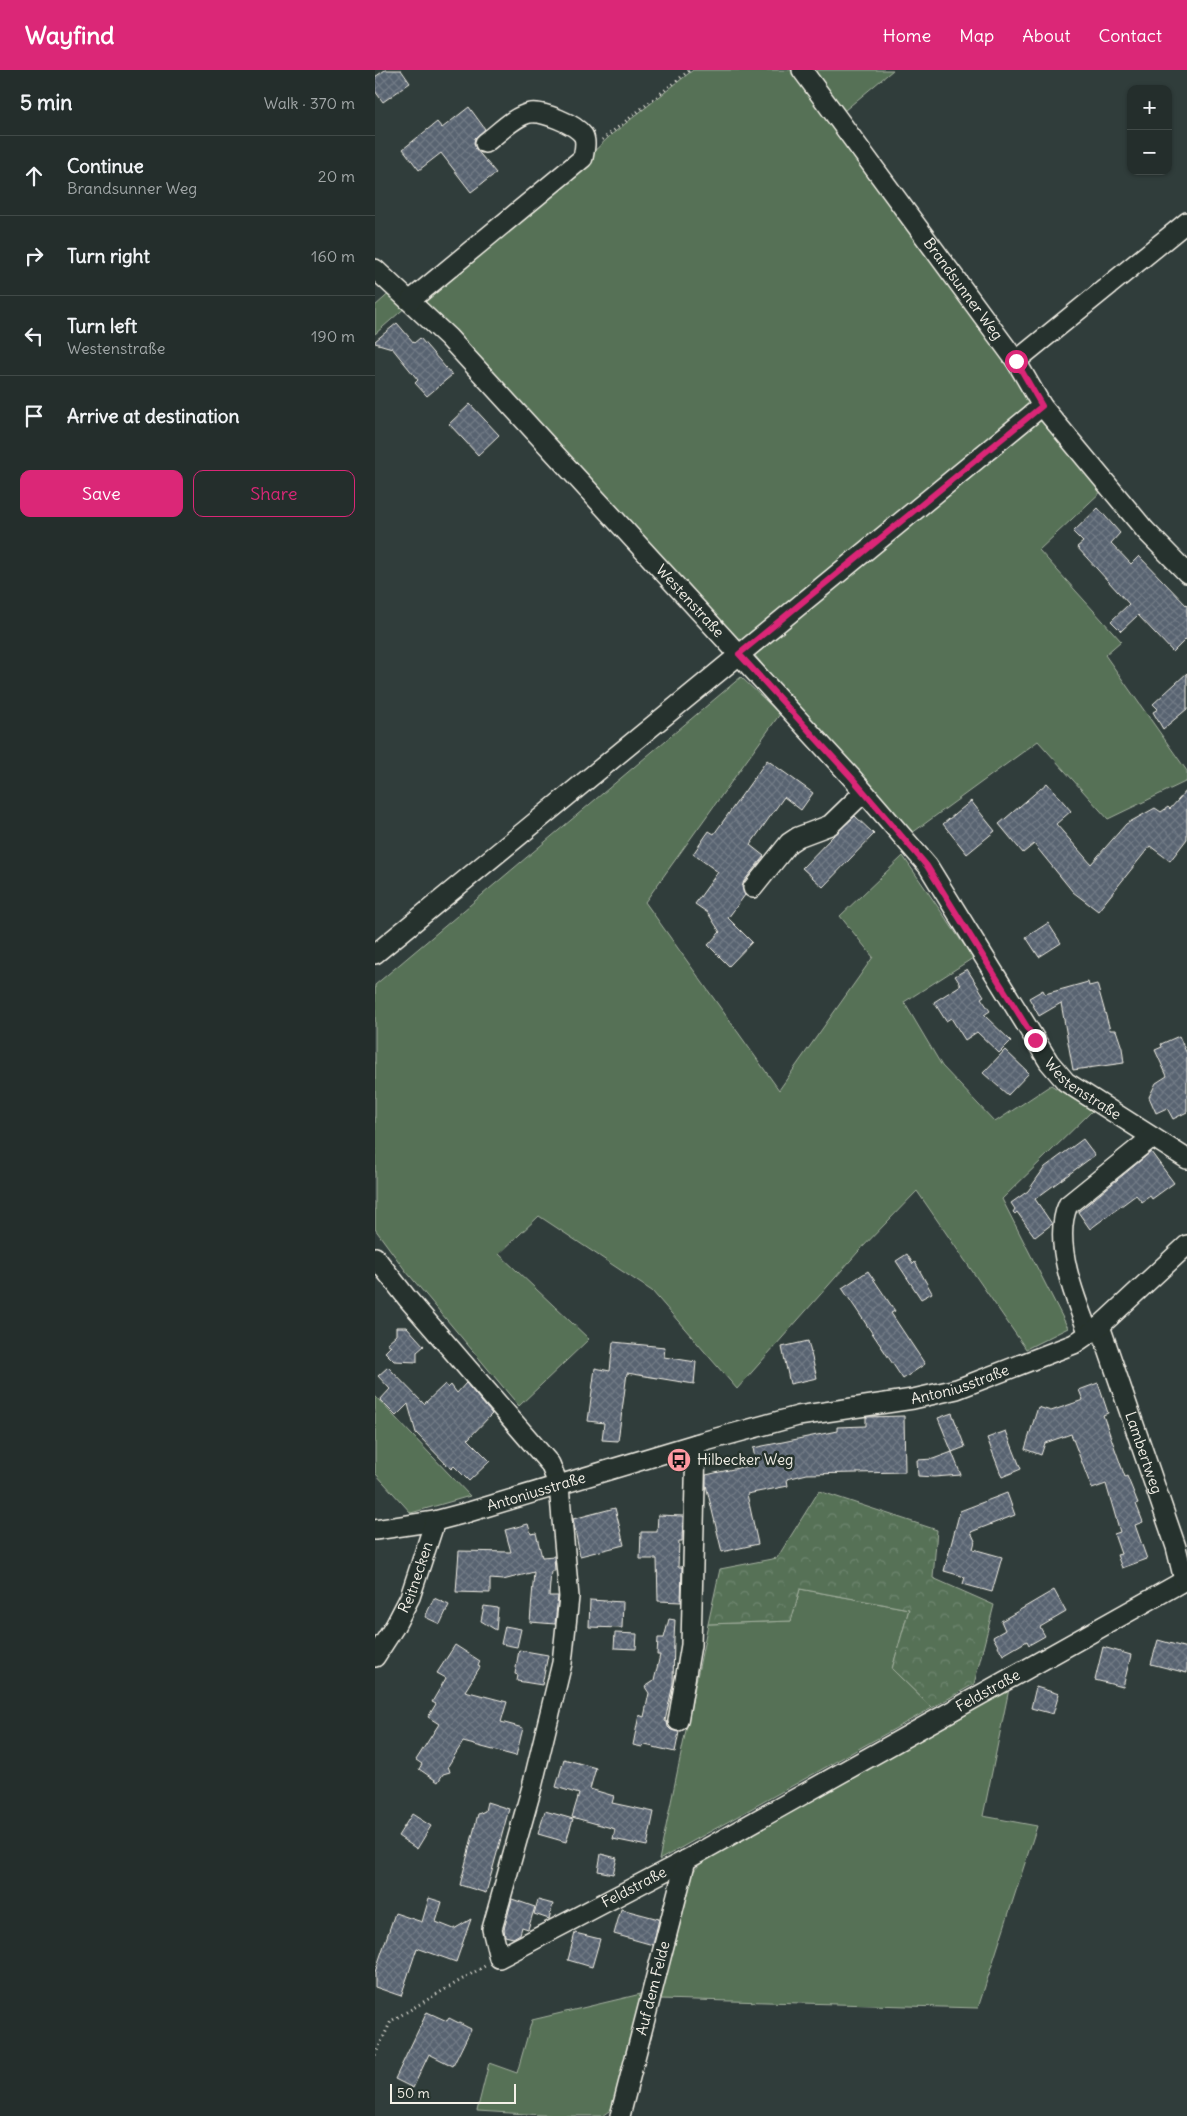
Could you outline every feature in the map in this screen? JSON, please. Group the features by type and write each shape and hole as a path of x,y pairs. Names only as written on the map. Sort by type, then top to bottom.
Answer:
{"street":[{"name":"Brandsunner Weg","path":"802,70 1016,361 1042,406 1145,530 1187,573"},
{"path":"411,300 583,158 585,145 583,135 561,119 531,113 520,117 485,143"},
{"path":"1016,361 1187,222"},
{"name":"Westenstraße","path":"375,269 411,300 448,337 864,792 927,866 1049,1062 1066,1082 1151,1138 1187,1159"},
{"path":"375,954 1042,406"},
{"path":"753,888 789,843 798,837 830,824 864,792"},
{"name":"Lambertweg","path":"1151,1138 1068,1205 1063,1216 1064,1255 1081,1315 1094,1330 1176,1547 1185,1579"},
{"name":"Antoniusstraße","path":"375,1530 435,1521 797,1416 913,1398 957,1389 1074,1344 1094,1330 1187,1245"},
{"path":"375,1257 407,1298 550,1464 559,1486 569,1597 562,1663 532,1787 491,1929 499,1958"},
{"path":"678,1720 691,1645 696,1444"},
{"name":"Reitnecken","path":"375,1657 395,1626 410,1596 435,1521"},
{"name":"Feldstraße","path":"499,1958 686,1860 1185,1579"},
{"name":"Auf dem Felde","path":"620,2116 686,1860"}],"path":[{"path":"583,158 609,134 690,70"},
{"path":"375,2055 391,2021 499,1958"}],"green space":[{"path":"693,70 799,70 1012,362 1033,402 740,650 414,301 586,159 611,135"},
{"path":"804,70 893,70 838,116"},
{"path":"393,290 407,306 375,334 375,306"},
{"path":"1042,419 1105,488 1039,550 1121,641 1105,655 1187,771 1187,781 1108,819 1038,741 912,833 790,699 754,654 1033,420"},
{"path":"741,677 780,714 645,902 779,1090 873,957 840,916 903,856 973,958 904,1002 942,1066 995,1122 1051,1085 1092,1111 1002,1199 1068,1328 1026,1349 917,1191 858,1252 737,1389 652,1291 539,1216 499,1254 589,1339 519,1406 405,1270 375,1229 375,985"},
{"path":"375,1396 470,1496 411,1513 375,1473"},
{"path":"819,1491 937,1530 933,1578 994,1605 974,1684 932,1708 892,1669 909,1609 800,1589 791,1621 708,1624 720,1569 777,1558"},
{"path":"800,1589 909,1609 892,1669 932,1708 659,1860 708,1624 791,1621"},
{"path":"1010,1684 983,1816 1037,1826 978,2008 660,1999 688,1877 707,1857"},
{"path":"645,1993 619,2104 602,2116 560,2116 477,2111 489,2063 517,2073 532,2020"}],"building":[{"path":"385,70 401,70 410,83 383,102 375,91 375,77"},
{"path":"469,107 485,129 475,138 476,149 496,173 471,192 441,153 419,170 403,149 437,122 442,128"},
{"path":"397,323 414,343 420,338 452,375 427,396 415,383 418,380 392,348 375,343"},
{"path":"470,404 499,435 478,455 449,424"},
{"path":"1098,508 1120,533 1111,543 1131,564 1139,556 1187,606 1187,638 1173,652 1138,615 1121,631 1111,621 1129,604 1077,547 1083,542 1073,532"},
{"path":"1187,673 1187,709 1163,729 1153,712 1158,709 1153,704"},
{"path":"767,760 813,793 801,810 784,797 750,845 764,856 744,881 742,887 745,895 728,918 752,942 729,966 708,945 720,932 708,913 695,904 718,872 693,854 709,831 714,834"},
{"path":"1047,783 1071,811 1056,824 1091,864 1126,824 1155,808 1161,812 1168,807 1170,809 1187,790 1187,839 1170,861 1150,846 1098,911 1073,892 1034,844 1023,853 999,824"},
{"path":"971,801 995,831 967,854 943,824"},
{"path":"855,816 874,834 823,887 802,868"},
{"path":"1048,923 1061,943 1039,957 1026,937"},
{"path":"967,969 984,996 981,998 990,1011 984,1015 1011,1041 999,1053 977,1032 965,1040 951,1018 946,1021 934,1002 961,985 955,976"},
{"path":"1088,982 1089,986 1097,984 1110,1030 1116,1030 1122,1048 1124,1063 1073,1070 1061,1003 1039,1016 1029,998 1043,990 1045,994"},
{"path":"1179,1036 1187,1054 1187,1112 1173,1119 1167,1108 1156,1113 1149,1097 1156,1083 1167,1076 1155,1050 1162,1047 1161,1044"},
{"path":"1005,1050 1029,1073 1008,1095 983,1073"},
{"path":"1083,1139 1095,1155 1035,1199 1052,1224 1035,1237 1017,1212 1015,1214 1013,1212 1015,1209 1011,1203 1028,1191 1045,1167"},
{"path":"1151,1152 1174,1183 1152,1199 1150,1196 1142,1202 1136,1195 1090,1229 1078,1212"},
{"path":"907,1254 913,1264 915,1262 932,1293 921,1299 896,1261"},
{"path":"868,1271 895,1311 891,1313 925,1364 903,1379 842,1288"},
{"path":"396,1327 407,1327 424,1346 417,1352 417,1362 394,1361 385,1352 391,1346 387,1343 396,1335"},
{"path":"808,1341 817,1378 790,1384 782,1347"},
{"path":"613,1342 665,1347 664,1357 696,1362 694,1384 627,1373 618,1441 602,1440 604,1423 588,1421 595,1368 610,1371"},
{"path":"388,1367 424,1404 445,1384 448,1388 451,1385 457,1393 466,1383 492,1414 468,1439 490,1461 469,1481 454,1466 451,1469 416,1433 408,1404 396,1416 380,1400 390,1389 378,1376"},
{"path":"1098,1383 1108,1413 1103,1415 1125,1477 1127,1476 1138,1503 1136,1504 1143,1522 1135,1525 1147,1559 1122,1568 1117,1555 1121,1554 1114,1534 1120,1532 1106,1484 1092,1489 1071,1434 1045,1443 1041,1455 1025,1449 1038,1407 1051,1411 1083,1400 1079,1390"},
{"path":"952,1413 965,1447 952,1452 938,1418"},
{"path":"904,1416 905,1472 807,1474 787,1479 788,1486 747,1494 758,1544 722,1552 706,1485 706,1475 756,1464 753,1448 837,1431 837,1427 866,1426 866,1417"},
{"path":"1006,1431 1021,1469 1002,1477 987,1438"},
{"path":"952,1452 961,1475 918,1476 917,1460 933,1459"},
{"path":"1007,1493 1015,1515 971,1532 975,1541 973,1549 1002,1557 992,1592 963,1584 965,1577 944,1571 960,1511"},
{"path":"615,1508 624,1545 580,1556 573,1519"},
{"path":"658,1515 683,1516 682,1541 679,1541 678,1567 682,1567 681,1602 658,1601 657,1559 640,1559 641,1532 657,1532"},
{"path":"528,1524 531,1534 536,1533 542,1557 554,1556 555,1571 551,1571 549,1596 558,1596 555,1624 530,1622 534,1572 503,1580 490,1579 490,1593 456,1592 459,1551 511,1552 505,1530"},
{"path":"1054,1590 1066,1612 1040,1627 1045,1636 1029,1645 1027,1641 1003,1655 993,1637 1005,1630 1001,1621"},
{"path":"434,1598 449,1605 440,1624 425,1617"},
{"path":"590,1600 623,1602 622,1628 589,1627"},
{"path":"484,1606 498,1608 496,1630 481,1621"},
{"path":"669,1619 675,1620 673,1684 665,1721 671,1730 679,1732 675,1752 645,1745 642,1747 633,1745 639,1715 644,1717 649,1693 645,1687 654,1681 660,1655 657,1655 658,1638 664,1638"},
{"path":"505,1626 521,1629 517,1647 501,1644"},
{"path":"615,1633 637,1634 636,1649 614,1648"},
{"path":"1158,1640 1187,1648 1187,1673 1151,1664"},
{"path":"455,1645 480,1661 478,1666 480,1667 465,1691 507,1702 501,1722 523,1728 516,1756 463,1742 448,1766 450,1772 443,1774 438,1782 419,1769 422,1764 416,1760 439,1724 428,1717 436,1704 432,1702 446,1678 437,1673"},
{"path":"1103,1647 1131,1655 1123,1687 1095,1680"},
{"path":"519,1650 548,1655 542,1685 517,1681 518,1675 515,1674"},
{"path":"1036,1687 1059,1694 1053,1714 1031,1708"},
{"path":"564,1759 596,1768 590,1789 614,1796 612,1803 654,1812 647,1846 613,1839 615,1829 572,1817 579,1794 556,1787"},
{"path":"487,1802 509,1809 486,1893 460,1885 478,1814 485,1811"},
{"path":"545,1811 573,1819 566,1842 538,1834"},
{"path":"412,1814 431,1826 417,1849 398,1836"},
{"path":"601,1854 617,1858 613,1874 598,1871"},
{"path":"429,1898 442,1902 436,1922 454,1929 471,1919 456,1962 417,1948 401,1996 375,1987 375,1972 395,1913 422,1922"},
{"path":"512,1899 535,1907 528,1929 522,1927 520,1934 513,1938 505,1936 504,1929"},
{"path":"538,1900 553,1904 549,1919 534,1914"},
{"path":"621,1909 659,1919 653,1945 614,1934"},
{"path":"575,1933 600,1939 592,1967 568,1960"},
{"path":"427,2012 447,2021 449,2018 471,2029 453,2066 429,2054 413,2088 395,2079"}],"place":[{"name":"Hilbecker Weg","path":"679,1460"}],"route":[{"path":"1016,361 1042,406 739,654 852,778 927,866 1035,1040"}]}
